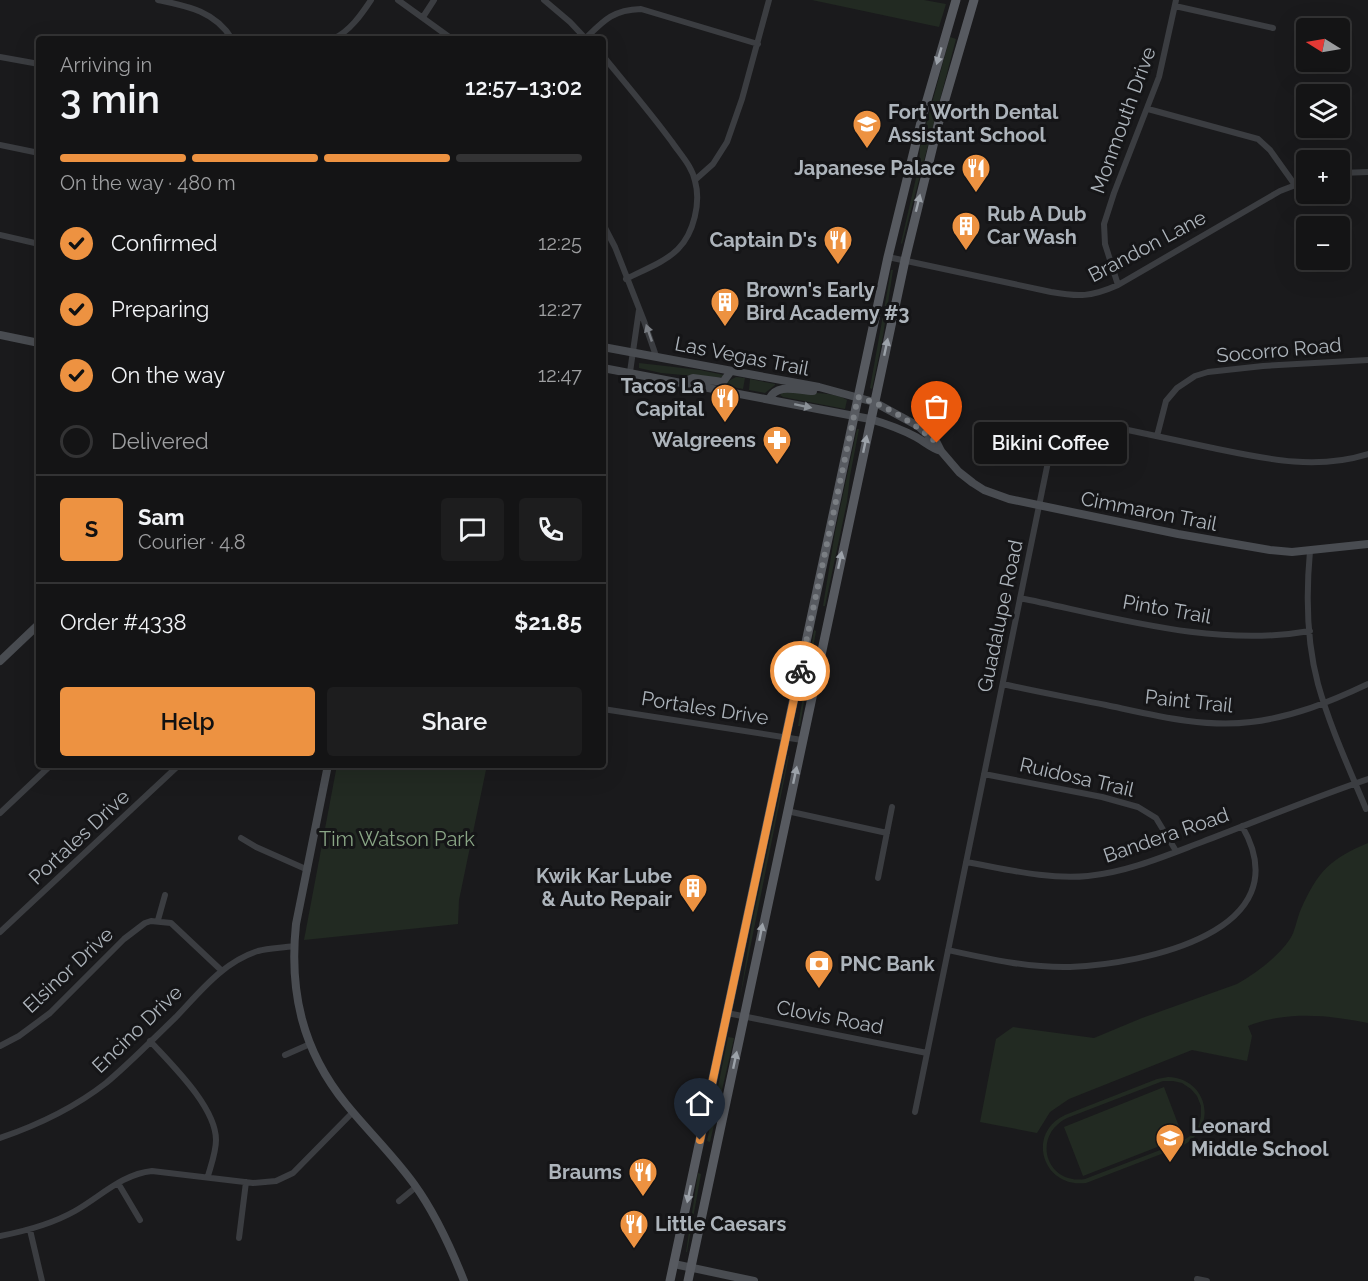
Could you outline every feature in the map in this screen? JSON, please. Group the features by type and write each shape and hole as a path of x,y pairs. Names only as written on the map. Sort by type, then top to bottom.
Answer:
{"main road":[{"path":"957,0 954,27 956,33 963,35"},
{"path":"670,1281 888,257 923,114 957,0"},
{"path":"688,1281 905,260 941,113 974,0"},
{"path":"812,615 828,618"},
{"path":"695,1162 712,1166"}],"street":[{"path":"158,0 204,12 225,29 230,36"},
{"path":"338,36 361,16 371,0"},
{"path":"398,0 448,36"},
{"path":"423,17 434,0"},
{"path":"544,0 583,36"},
{"path":"695,180 713,164 727,142 770,0"},
{"path":"1175,3 1273,28"},
{"name":"Monmouth Drive","path":"1118,285 1105,244 1104,224 1161,69 1175,3"},
{"path":"589,36 611,15 620,11 640,9 758,44"},
{"path":"0,57 36,63"},
{"path":"606,60 660,125 685,160 695,180 696,205 690,229 684,241 659,263 626,279"},
{"path":"1148,109 1258,139 1270,150 1294,185"},
{"path":"0,145 36,152"},
{"path":"1350,172 1368,172"},
{"name":"Brandon Lane","path":"888,257 1077,297 1094,295 1118,285 1294,185"},
{"path":"606,230 615,247 656,356"},
{"path":"0,236 36,243"},
{"path":"630,372 639,310"},
{"path":"0,335 36,342"},
{"name":"Las Vegas Trail","path":"606,348 819,387 874,402"},
{"name":"Socorro Road","path":"1157,436 1166,401 1177,388 1195,376 1208,372 1263,366 1368,360"},
{"name":"Las Vegas Trail","path":"606,368 870,419"},
{"path":"682,382 693,378 723,382 731,370"},
{"path":"770,399 772,394 781,389 810,391 819,387"},
{"name":"Cimmaron Trail","path":"874,402 918,426 937,443 959,472 984,490 1009,499 1178,534 1270,550 1310,551 1368,544"},
{"name":"Cimmaron Trail","path":"870,419 898,428 919,439 930,448 941,451"},
{"name":"Guadalupe Road","path":"915,1112 1049,457 1065,435 1091,424 1276,461 1305,463 1341,461 1368,454"},
{"path":"1310,551 1310,631 1318,683 1324,704 1366,809"},
{"name":"Pinto Trail","path":"1020,598 1204,634 1261,636 1310,631"},
{"path":"0,661 36,627"},
{"name":"Paint Trail","path":"1003,684 1158,717 1218,724 1261,721 1290,715 1324,704 1368,684"},
{"name":"Portales Drive","path":"606,709 802,740"},
{"path":"0,813 48,768"},
{"name":"Portales Drive","path":"0,932 176,768"},
{"path":"328,768 296,924 295,987 302,1020 320,1064 345,1103 416,1187 447,1240 464,1281"},
{"name":"Ruidosa Trail","path":"984,774 1138,807 1156,818 1176,851"},
{"name":"Bandera Road","path":"966,862 1052,876 1089,876 1134,867 1368,779"},
{"path":"878,878 892,807"},
{"path":"787,811 887,833"},
{"path":"948,950 1030,966 1070,967 1106,964 1154,954 1203,937 1239,912 1253,891 1256,869 1253,849 1242,826"},
{"path":"241,838 308,870"},
{"path":"165,895 158,920 171,923 222,971"},
{"name":"Elsinor Drive","path":"0,1046 19,1036 50,1013 124,939 145,923 158,920"},
{"name":"Encino Drive","path":"0,1138 29,1127 76,1104 105,1083 222,971 258,951 294,946"},
{"name":"Clovis Road","path":"727,1013 927,1053"},
{"path":"150,1041 190,1085 206,1109 213,1125 216,1138 208,1176"},
{"path":"285,1056 310,1044"},
{"path":"0,1236 30,1230 74,1212 118,1183 142,1172 208,1176 246,1182 276,1181 293,1173 353,1112"},
{"path":"239,1238 246,1182"},
{"path":"118,1183 140,1220"},
{"path":"399,1201 416,1187"},
{"path":"30,1230 42,1281"},
{"path":"674,1264 754,1281"},
{"path":"1197,1279 1207,1281"}],"green space":[{"path":"812,0 924,0 946,4 939,27"},
{"path":"950,37 956,39 902,244 919,165 920,147"},
{"path":"891,270 893,270 883,336 872,389 870,388"},
{"path":"639,363 724,375 716,378 661,373 639,368"},
{"path":"736,377 745,378 743,389 721,385"},
{"path":"750,379 775,385 765,393 749,390"},
{"path":"783,392 834,395 847,400 845,409 783,397 780,395"},
{"path":"857,429 859,429 847,502 825,606 823,606 835,532"},
{"path":"814,630 816,631 800,726 798,726"},
{"path":"789,756 740,998 752,923"},
{"name":"Tim Watson Park","path":"336,768 486,768 459,900 458,924 304,940"},
{"path":"1368,843 1368,1023 1323,1016 1292,1016 1262,1021 1248,1026 1252,1036 1247,1061 1192,1050 1069,1099 1050,1112 1037,1133 980,1122 996,1039 1013,1027 1094,1038 1237,984 1266,964 1285,946 1292,936 1307,896 1327,868 1344,855"},
{"path":"728,1037 734,1038 710,1142 707,1141"},
{"path":"1168,1077 1182,1080 1200,1095 1204,1105 1204,1117 1201,1128 1194,1138 1182,1146 1086,1183 1071,1182 1059,1177 1050,1168 1044,1158 1043,1146 1046,1134 1053,1123 1065,1115 1157,1079","holes":["1163,1081 1182,1083 1191,1089 1201,1106 1199,1125 1193,1134 1181,1142 1085,1179 1072,1179 1061,1175 1053,1167 1048,1158 1049,1136 1056,1126 1067,1118"]},
{"path":"1164,1087 1183,1137 1083,1176 1064,1127"},
{"path":"698,1173 701,1174 686,1252"}],"way so far":[{"path":"800,671 858,397 874,402 918,426 937,443"}],"place":[{"name":"Fort Worth Dental Assistant School","path":"867,150"},
{"name":"Japanese Palace","path":"976,194"},
{"name":"Rub A Dub Car Wash","path":"966,252"},
{"name":"Captain D's","path":"838,266"},
{"name":"Brown's Early Bird Academy #3","path":"725,328"},
{"name":"Tacos La Capital","path":"725,424"},
{"name":"Bikini Coffee","path":"937,443"},
{"name":"Walgreens","path":"777,466"},
{"name":"Kwik Kar Lube & Auto Repair","path":"693,914"},
{"name":"PNC Bank","path":"819,990"},
{"name":"Leonard Middle School","path":"1170,1164"},
{"name":"Braums","path":"643,1198"},
{"name":"Little Caesars","path":"634,1250"}],"route":[{"path":"700,1140 800,671"}]}
